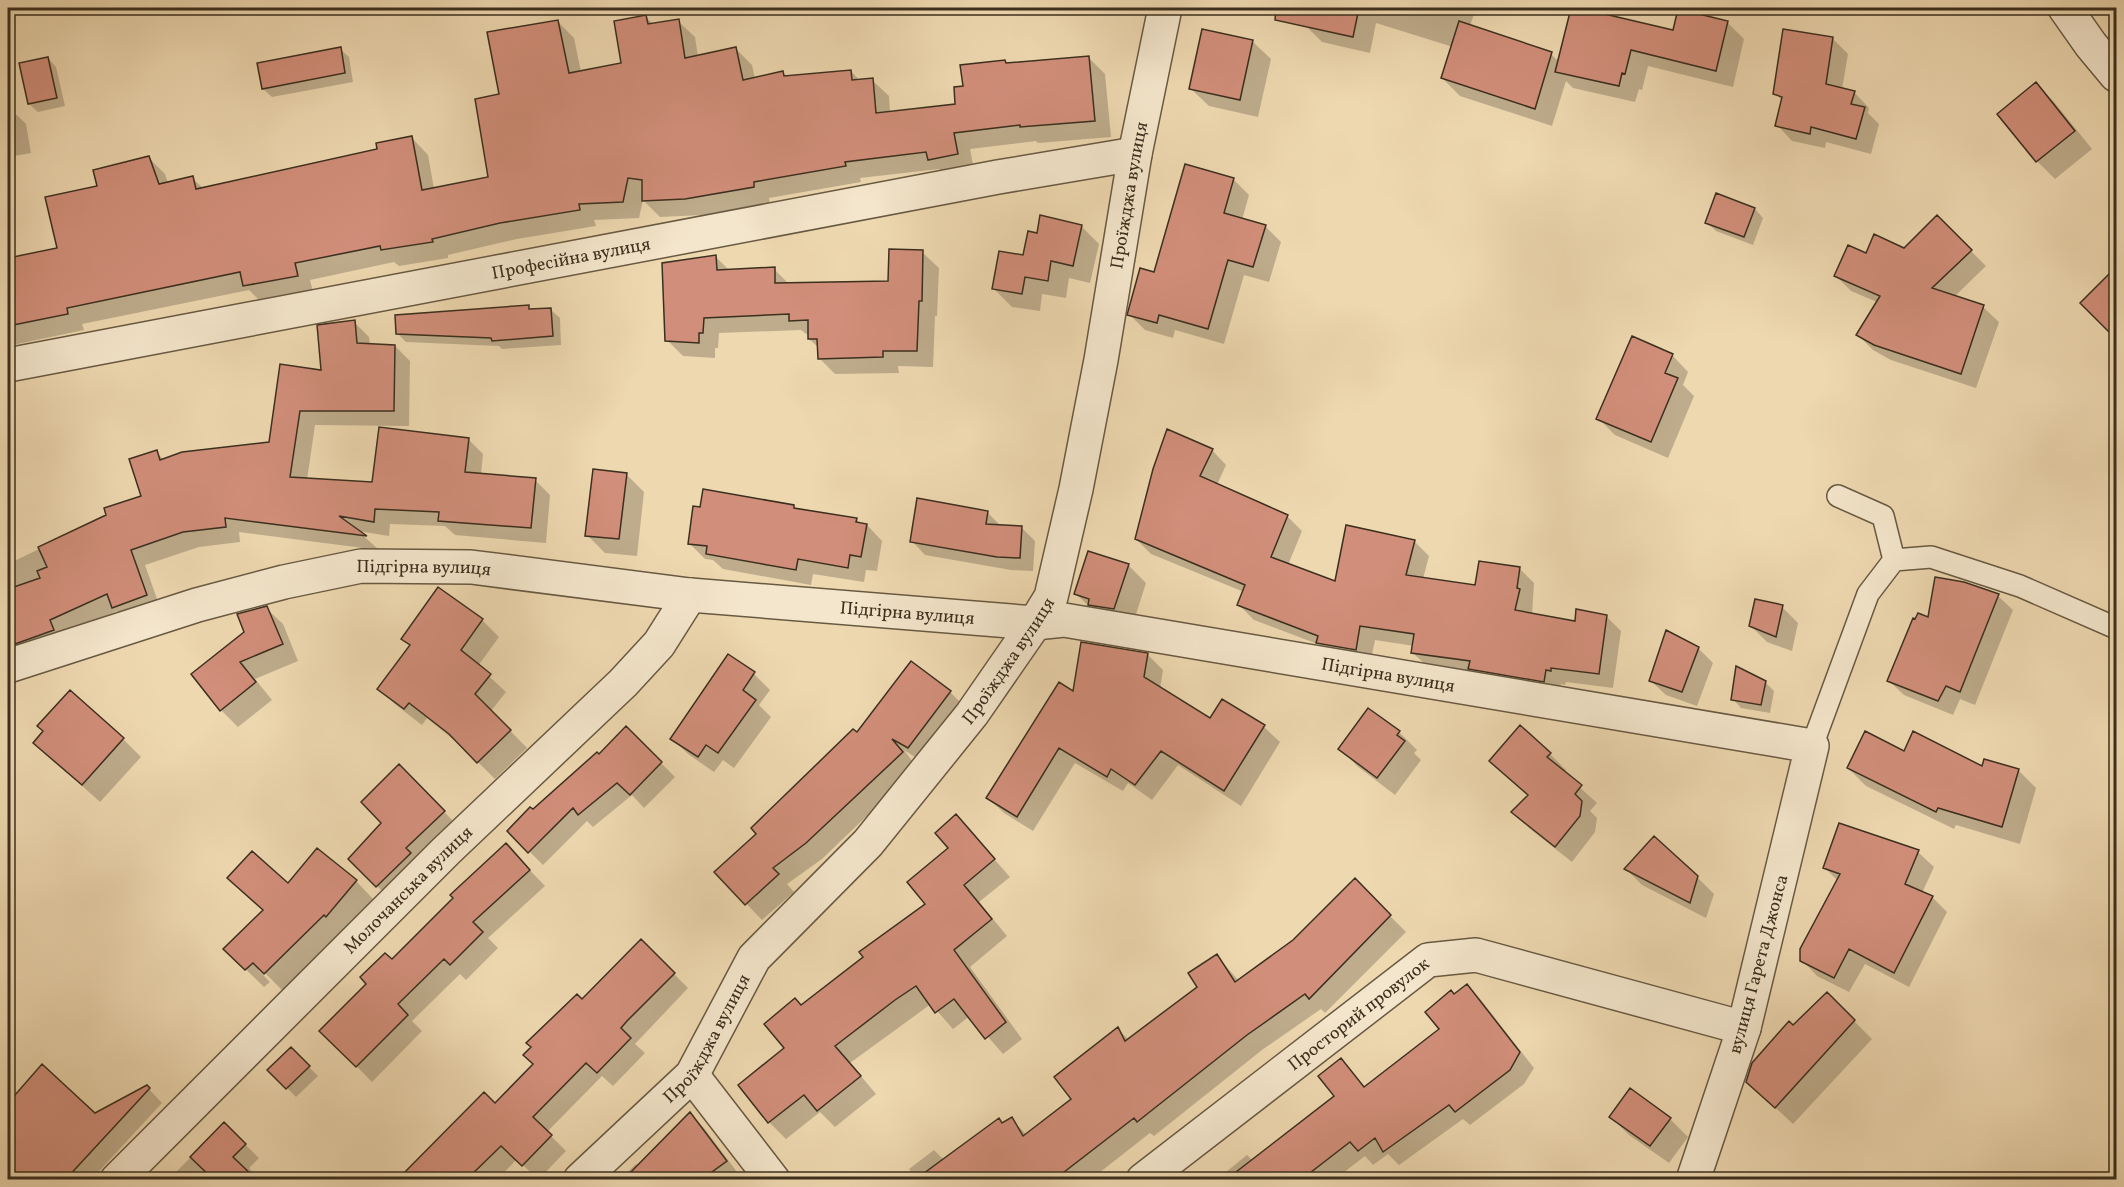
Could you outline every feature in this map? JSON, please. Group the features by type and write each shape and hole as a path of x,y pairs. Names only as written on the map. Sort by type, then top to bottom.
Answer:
{"street":[{"name":"Проїжджа вулиця","path":"580,1179 692,1075 754,958 868,843 972,714 1052,597 1101,360 1135,154 1166,8"},
{"path":"2065,8 2116,75"},
{"name":"Професійна вулиця","path":"8,365 962,184 1135,154"},
{"name":"Підгірна вулиця","path":"8,666 197,606 284,582 362,566 471,567 690,595 1035,623 1064,620 1812,746"},
{"name":"Молочанська вулиця","path":"117,1179 446,851 623,683 659,644 690,595"},
{"name":"вулиця Гарета Джонса","path":"1693,1179 1743,1028 1812,746"},
{"name":"Просторий провулок","path":"1143,1179 1428,960 1476,955 1743,1028"},
{"path":"692,1075 773,1179"}],"lane":[{"path":"1838,496 1883,516 1894,560"},
{"path":"1812,746 1868,594 1894,560 1931,557 2020,586 2116,628"}],"building":[{"path":"1276,8 1359,8 1353,37 1275,20"},
{"path":"1571,8 1673,30 1678,9 1728,21 1716,71 1631,50 1625,74 1622,73 1619,86 1555,72"},
{"path":"646,15 648,24 679,19 685,58 736,47 743,80 783,71 784,76 851,70 852,80 873,78 876,113 955,104 954,87 963,86 960,65 1005,60 1006,63 1089,56 1095,121 1020,127 1020,125 954,133 958,154 928,160 926,152 845,162 846,166 754,182 754,187 685,199 642,201 642,180 628,178 623,202 579,204 580,210 500,223 432,239 433,242 381,250 380,246 295,263 298,276 243,286 240,272 67,308 68,314 8,326 8,258 57,248 45,197 97,186 93,170 149,156 159,184 193,176 196,189 377,149 376,143 412,136 422,190 488,177 475,99 499,94 487,32 558,20 569,73 621,63 614,21"},
{"path":"1459,21 1552,52 1535,109 1441,78"},
{"path":"1202,29 1253,40 1240,100 1189,89"},
{"path":"1783,29 1833,37 1826,84 1855,91 1851,104 1865,107 1856,139 1811,127 1810,134 1775,126 1782,97 1773,94"},
{"path":"341,47 345,73 262,89 257,63"},
{"path":"48,57 57,98 28,104 19,63"},
{"path":"2036,82 2075,131 2036,162 1997,114"},
{"path":"1185,164 1234,178 1224,213 1266,225 1253,267 1228,260 1208,329 1159,315 1157,323 1127,315 1140,268 1154,272"},
{"path":"1716,193 1755,208 1744,237 1705,223"},
{"path":"1040,215 1082,225 1073,266 1051,261 1048,281 1025,277 1022,294 992,289 999,251 1023,255 1028,231 1037,233"},
{"path":"1937,215 1972,250 1932,288 1984,305 1961,374 1874,345 1856,335 1880,296 1834,276 1848,245 1866,253 1874,234 1904,248"},
{"path":"889,249 923,250 922,301 919,301 917,351 883,351 883,357 818,359 817,339 808,339 808,320 789,321 789,314 704,318 703,333 699,333 699,343 665,341 662,263 716,255 717,270 775,267 775,283 888,281"},
{"path":"2116,267 2116,339 2080,303"},
{"path":"529,305 529,309 551,308 553,336 492,341 491,338 396,334 395,315"},
{"path":"355,320 357,343 395,345 394,411 300,411 290,477 372,482 379,427 469,438 465,472 536,478 531,528 438,521 439,512 375,509 374,522 339,516 367,536 225,518 226,527 183,532 131,550 147,595 112,608 107,594 50,620 54,630 15,644 8,624 8,589 40,578 37,571 47,567 38,547 106,515 104,508 141,496 129,459 157,450 160,460 182,452 269,442 280,364 321,370 317,325"},
{"path":"1632,336 1673,354 1665,373 1678,378 1651,442 1596,419"},
{"path":"1167,429 1213,449 1200,476 1288,515 1271,557 1335,581 1346,525 1415,540 1406,575 1475,585 1479,561 1520,567 1517,588 1520,589 1515,610 1575,621 1576,609 1607,615 1599,674 1551,668 1551,671 1546,670 1544,682 1468,669 1470,661 1411,653 1414,634 1360,626 1356,650 1316,643 1318,636 1237,605 1245,585 1135,539 1153,469"},
{"path":"593,469 627,473 619,539 585,536"},
{"path":"703,489 794,505 794,508 857,518 856,522 867,524 861,557 850,555 848,568 798,559 796,570 706,554 707,546 688,544 693,506 700,507"},
{"path":"917,498 988,511 986,524 1022,526 1020,558 997,557 910,542"},
{"path":"1088,551 1129,564 1114,609 1088,605 1089,599 1074,594"},
{"path":"1935,577 1964,582 1999,594 1960,692 1946,686 1938,701 1887,681 1913,618 1915,619 1918,613 1928,617"},
{"path":"438,587 483,619 461,650 491,674 475,694 511,730 477,763 449,734 409,703 404,709 377,689 410,645 401,639"},
{"path":"1755,599 1783,605 1776,637 1749,626"},
{"path":"267,606 283,644 240,662 256,682 220,711 191,674 244,632 237,614"},
{"path":"1666,630 1699,647 1682,692 1649,681"},
{"path":"1081,642 1148,653 1144,677 1210,718 1222,699 1265,725 1224,791 1161,751 1135,785 1111,769 1107,777 1059,748 1017,817 986,798 1059,682 1073,691"},
{"path":"728,654 755,672 743,690 756,700 718,753 706,745 698,757 670,739"},
{"path":"911,661 951,691 908,748 892,739 903,752 806,843 773,868 779,874 745,905 714,872 756,834 751,828 853,729 857,732"},
{"path":"1736,666 1766,681 1761,705 1731,700"},
{"path":"70,690 124,738 82,785 33,743 43,731 37,726"},
{"path":"1368,708 1400,731 1397,735 1405,741 1377,778 1338,749"},
{"path":"1520,725 1551,753 1547,757 1582,785 1575,794 1582,801 1580,816 1555,847 1511,812 1528,795 1489,761"},
{"path":"626,726 662,762 630,795 617,783 578,815 573,808 528,853 507,831 530,807 533,809 597,752 599,754"},
{"path":"1865,731 1904,751 1913,731 1982,766 1984,759 2019,769 2002,827 1938,808 1936,812 1847,768"},
{"path":"399,764 445,811 406,848 411,853 376,887 348,859 381,823 361,802"},
{"path":"956,814 995,859 964,885 992,919 954,950 1006,1022 985,1039 954,999 935,1013 916,986 835,1046 861,1076 817,1111 804,1095 768,1123 738,1085 784,1048 764,1024 795,998 801,1005 863,957 859,952 925,904 907,882 948,848 935,833"},
{"path":"1839,823 1919,850 1905,884 1933,896 1894,973 1849,949 1834,978 1800,961 1800,949 1840,874 1823,868"},
{"path":"1654,836 1698,876 1690,903 1624,869"},
{"path":"506,843 530,870 473,922 483,932 450,965 444,959 398,1004 408,1015 356,1067 319,1031 366,984 360,977 385,953 392,959 453,898 450,895"},
{"path":"317,848 357,880 326,917 324,915 264,974 253,963 245,970 223,949 263,910 227,878 252,851 288,883"},
{"path":"1355,878 1391,915 1309,999 1305,994 1247,1035 1137,1122 1134,1118 1055,1179 916,1179 999,1118 1002,1123 1012,1117 1023,1136 1071,1099 1054,1077 1118,1027 1125,1041 1197,987 1188,973 1217,954 1235,982 1293,940"},
{"path":"641,939 675,973 621,1028 631,1038 597,1073 586,1063 533,1117 552,1135 522,1166 501,1146 467,1179 398,1179 484,1092 495,1103 533,1064 523,1055 531,1047 526,1043 577,994 582,999"},
{"path":"1467,984 1520,1052 1510,1070 1455,1112 1449,1105 1383,1152 1375,1138 1358,1151 1350,1142 1302,1179 1227,1179 1334,1096 1318,1076 1341,1058 1364,1087 1439,1029 1425,1012 1451,990 1454,994"},
{"path":"1827,992 1855,1020 1775,1108 1746,1082 1752,1063 1789,1021 1793,1025"},
{"path":"291,1047 310,1066 286,1089 267,1070"},
{"path":"42,1064 95,1113 147,1085 150,1088 66,1179 8,1179 8,1103"},
{"path":"1630,1088 1671,1118 1650,1146 1609,1117"},
{"path":"690,1112 727,1161 702,1179 624,1179"},
{"path":"224,1122 246,1144 233,1157 256,1179 213,1179 190,1157"}]}
